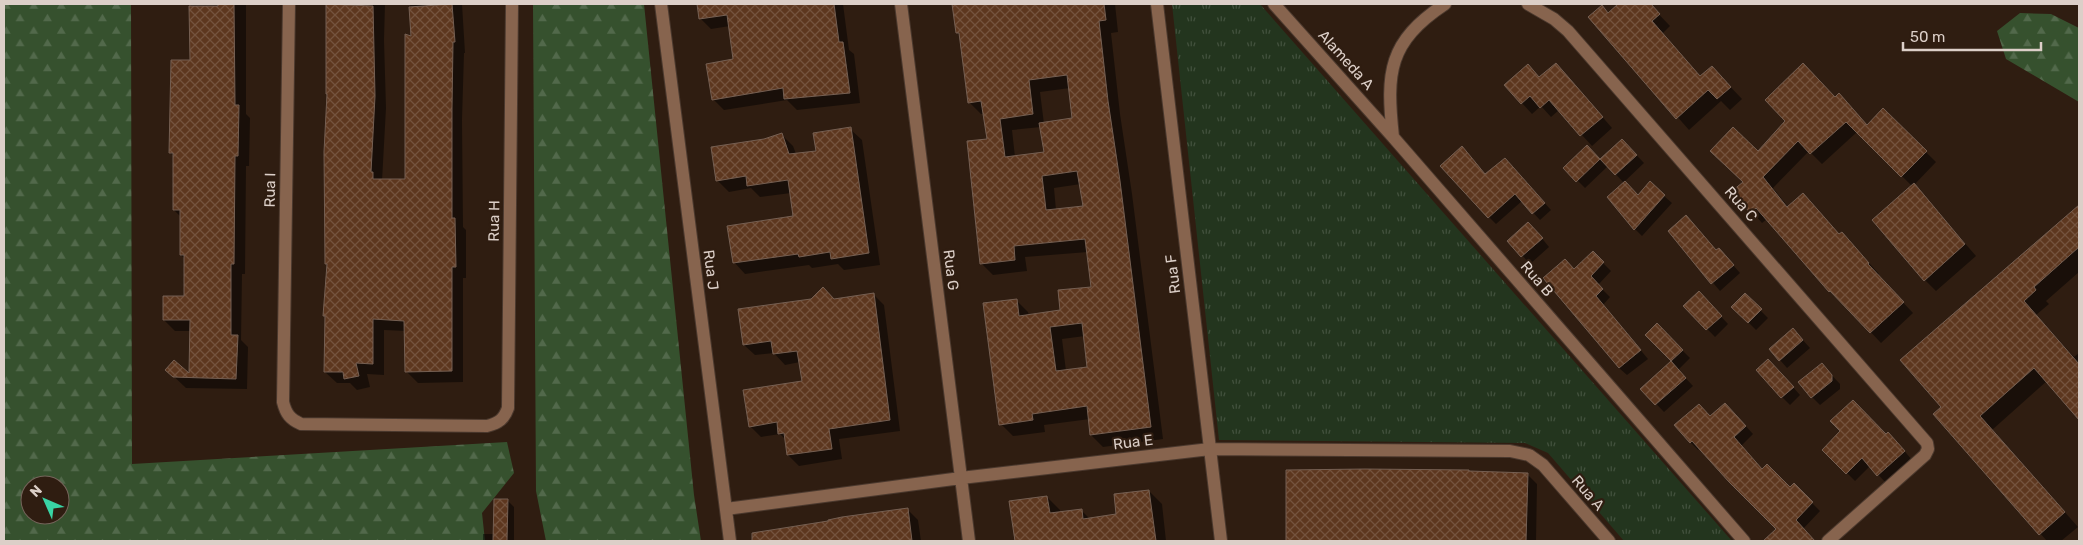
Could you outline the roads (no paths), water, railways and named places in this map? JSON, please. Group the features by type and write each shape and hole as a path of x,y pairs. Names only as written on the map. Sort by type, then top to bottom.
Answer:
{"street":[{"name":"Rua I","path":"289,4 283,402 285,412 291,419 301,424 487,426"},
{"name":"Rua H","path":"487,426 498,423 505,417 508,408 512,4"},
{"name":"Rua J","path":"661,4 730,541"},
{"name":"Rua G","path":"901,4 969,541"},
{"name":"Rua F","path":"1157,4 1221,541"},
{"name":"Alameda A","path":"1274,4 1393,137"},
{"path":"1393,137 1389,100 1392,71 1398,52 1408,34 1426,17 1446,4"},
{"name":"Rua C","path":"1528,4 1554,19 1568,31 1927,443 1928,449 1925,455 1828,541"},
{"name":"Rua B","path":"1393,137 1744,541"},
{"name":"Rua E","path":"726,509 961,478 1210,449 1510,451 1529,456 1543,465"},
{"name":"Rua A","path":"1543,465 1609,541"}]}
